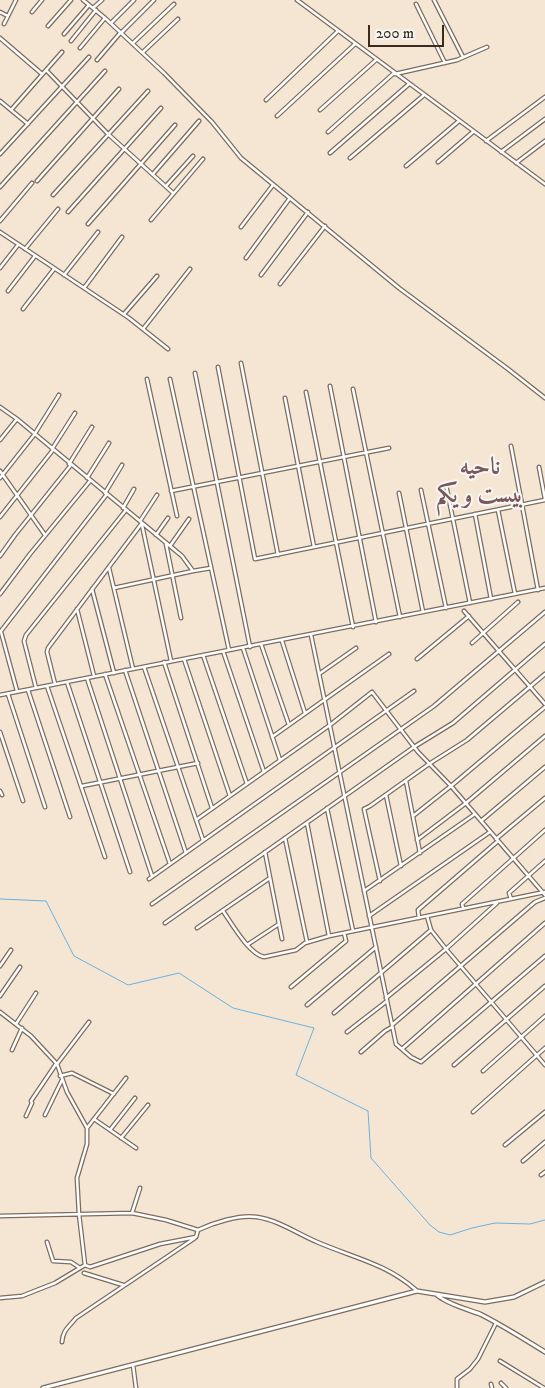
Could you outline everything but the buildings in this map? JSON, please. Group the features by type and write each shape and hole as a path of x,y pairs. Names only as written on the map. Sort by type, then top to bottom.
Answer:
{"main road":[{"path":"43,1388 417,1291 484,1302 514,1297 545,1282"},
{"path":"434,1294 443,1300 496,1322 545,1352"}],"street":[{"path":"4,24 16,0"},
{"path":"32,12 42,0"},
{"path":"48,26 71,0"},
{"path":"83,0 133,43 212,122 241,158 399,288 545,398"},
{"path":"71,41 102,0"},
{"path":"111,23 134,0"},
{"path":"97,60 121,32 154,0"},
{"path":"297,0 545,184"},
{"path":"434,0 463,57"},
{"path":"133,43 174,4"},
{"path":"416,4 445,63"},
{"path":"64,34 89,5"},
{"path":"0,12 8,16"},
{"path":"80,48 106,18"},
{"path":"142,52 178,19"},
{"path":"266,100 338,31"},
{"path":"0,38 42,74"},
{"path":"277,116 355,44"},
{"path":"328,132 395,74 445,63 487,47"},
{"path":"10,110 62,52"},
{"path":"0,154 89,57"},
{"path":"320,110 376,60"},
{"path":"46,70 108,134 173,193"},
{"path":"0,187 105,72"},
{"path":"330,154 409,84"},
{"path":"37,182 92,117 119,89"},
{"path":"53,195 148,91"},
{"path":"350,158 424,95"},
{"path":"486,141 545,97"},
{"path":"0,101 28,124"},
{"path":"68,212 161,108"},
{"path":"501,152 545,119"},
{"path":"153,174 199,121"},
{"path":"406,166 459,122"},
{"path":"88,224 175,125"},
{"path":"438,162 473,132"},
{"path":"516,163 545,141"},
{"path":"166,186 193,156"},
{"path":"151,220 203,159"},
{"path":"0,221 32,182"},
{"path":"242,227 273,185"},
{"path":"246,258 290,198"},
{"path":"25,249 58,209"},
{"path":"261,275 308,212"},
{"path":"280,284 325,226"},
{"path":"0,232 124,314 168,349"},
{"path":"64,275 98,232"},
{"path":"0,240 4,235"},
{"path":"84,288 122,237"},
{"path":"0,268 18,245"},
{"path":"8,291 35,256"},
{"path":"23,309 55,269"},
{"path":"143,329 190,269"},
{"path":"124,314 157,276"},
{"path":"241,363 278,555"},
{"path":"218,367 255,558 257,559 545,500 539,467"},
{"path":"195,373 250,646"},
{"path":"147,379 177,516"},
{"path":"170,379 229,650"},
{"path":"330,386 376,622"},
{"path":"353,389 400,617"},
{"path":"306,392 353,627"},
{"path":"0,478 34,434 59,395"},
{"path":"285,398 314,547"},
{"path":"0,407 166,542 182,556 193,570"},
{"path":"0,517 53,450 75,414"},
{"path":"0,440 17,419"},
{"path":"0,556 70,465 92,427"},
{"path":"0,594 89,480 109,443"},
{"path":"511,446 538,590"},
{"path":"171,491 389,448"},
{"path":"17,692 0,631 106,494 122,465"},
{"path":"0,471 45,536"},
{"path":"446,485 470,603"},
{"path":"36,688 24,641 26,635 124,509 134,489"},
{"path":"421,490 446,608"},
{"path":"399,494 424,613"},
{"path":"55,684 47,652 48,648 109,568 157,495"},
{"path":"498,510 515,594"},
{"path":"475,514 492,599"},
{"path":"156,535 168,518"},
{"path":"170,546 189,519"},
{"path":"141,522 171,661"},
{"path":"166,542 181,618"},
{"path":"109,568 133,669"},
{"path":"114,588 193,570 211,568"},
{"path":"0,695 545,588"},
{"path":"92,589 114,672"},
{"path":"472,643 518,602"},
{"path":"77,609 94,676"},
{"path":"412,816 451,786 545,705 464,611"},
{"path":"152,904 434,706 545,612"},
{"path":"418,659 469,616"},
{"path":"311,635 396,1044 421,1062 545,956"},
{"path":"282,640 306,713"},
{"path":"261,644 289,725"},
{"path":"165,923 414,747 453,723 545,644"},
{"path":"243,648 280,760"},
{"path":"319,674 356,648"},
{"path":"223,652 264,772"},
{"path":"272,737 389,654"},
{"path":"203,655 247,784"},
{"path":"184,659 230,796"},
{"path":"164,662 212,808"},
{"path":"144,666 203,840"},
{"path":"125,670 186,853"},
{"path":"105,674 170,864"},
{"path":"380,881 364,808 370,806 429,764 467,740 545,674"},
{"path":"87,678 153,876"},
{"path":"67,682 130,872"},
{"path":"47,686 105,857"},
{"path":"28,690 70,817"},
{"path":"149,879 414,691"},
{"path":"196,820 330,725 372,692 414,747 451,786 545,894"},
{"path":"8,694 45,807"},
{"path":"0,732 24,801"},
{"path":"418,840 466,804 545,736"},
{"path":"81,786 198,763"},
{"path":"481,820 545,767"},
{"path":"406,781 420,853"},
{"path":"0,790 2,795"},
{"path":"386,795 401,866"},
{"path":"419,918 418,910 545,798"},
{"path":"327,808 353,931"},
{"path":"364,891 475,814"},
{"path":"307,823 329,936"},
{"path":"463,909 462,904 545,830"},
{"path":"369,916 490,832"},
{"path":"285,838 307,942"},
{"path":"265,852 282,939"},
{"path":"511,899 509,893 545,861"},
{"path":"197,928 270,878"},
{"path":"223,911 247,945 264,957 296,950 307,942 329,936 511,899 545,894"},
{"path":"361,1052 545,894"},
{"path":"347,1032 446,949 498,902"},
{"path":"427,916 431,930 446,949 545,1065"},
{"path":"247,945 280,923"},
{"path":"402,1049 545,923"},
{"path":"334,1013 431,930"},
{"path":"290,987 346,941 344,933"},
{"path":"306,1006 376,947"},
{"path":"0,966 10,950"},
{"path":"0,996 20,967"},
{"path":"454,1065 545,986"},
{"path":"16,1024 36,993"},
{"path":"0,1012 22,1028 57,1064 60,1076 87,1128 87,1144 78,1178 79,1214 85,1265"},
{"path":"483,1071 545,1016"},
{"path":"26,1116 32,1103 31,1101 89,1022"},
{"path":"12,1050 22,1028"},
{"path":"473,1112 545,1048"},
{"path":"60,1076 72,1072 114,1094"},
{"path":"87,1128 126,1078"},
{"path":"45,1115 62,1080"},
{"path":"110,1130 135,1098"},
{"path":"121,1138 148,1105"},
{"path":"505,1146 545,1112"},
{"path":"94,1119 136,1148"},
{"path":"523,1161 545,1142"},
{"path":"541,1175 545,1172"},
{"path":"132,1213 140,1188"},
{"path":"0,1216 132,1213 166,1220 198,1230 207,1226 256,1216 366,1260 400,1277 417,1291"},
{"path":"62,1342 64,1330 76,1318 123,1285 191,1242 196,1238 198,1230"},
{"path":"85,1265 89,1268 160,1244 196,1238"},
{"path":"47,1242 53,1261 71,1262 80,1268"},
{"path":"0,1298 22,1296 54,1283 85,1265"},
{"path":"84,1273 123,1285"},
{"path":"458,1388 457,1379 478,1360 496,1322"},
{"path":"500,1361 544,1388"},
{"path":"133,1365 136,1388"},
{"path":"501,1383 506,1388"}],"waterway":[{"path":"0,899 46,901 74,956 128,985 179,973 233,1008 314,1028 296,1075 368,1111 371,1158 430,1225 439,1232 450,1235 495,1223 530,1224 545,1220"}],"district":[{"name":"ناحیه بیست و یکم","path":"480,483"}]}
